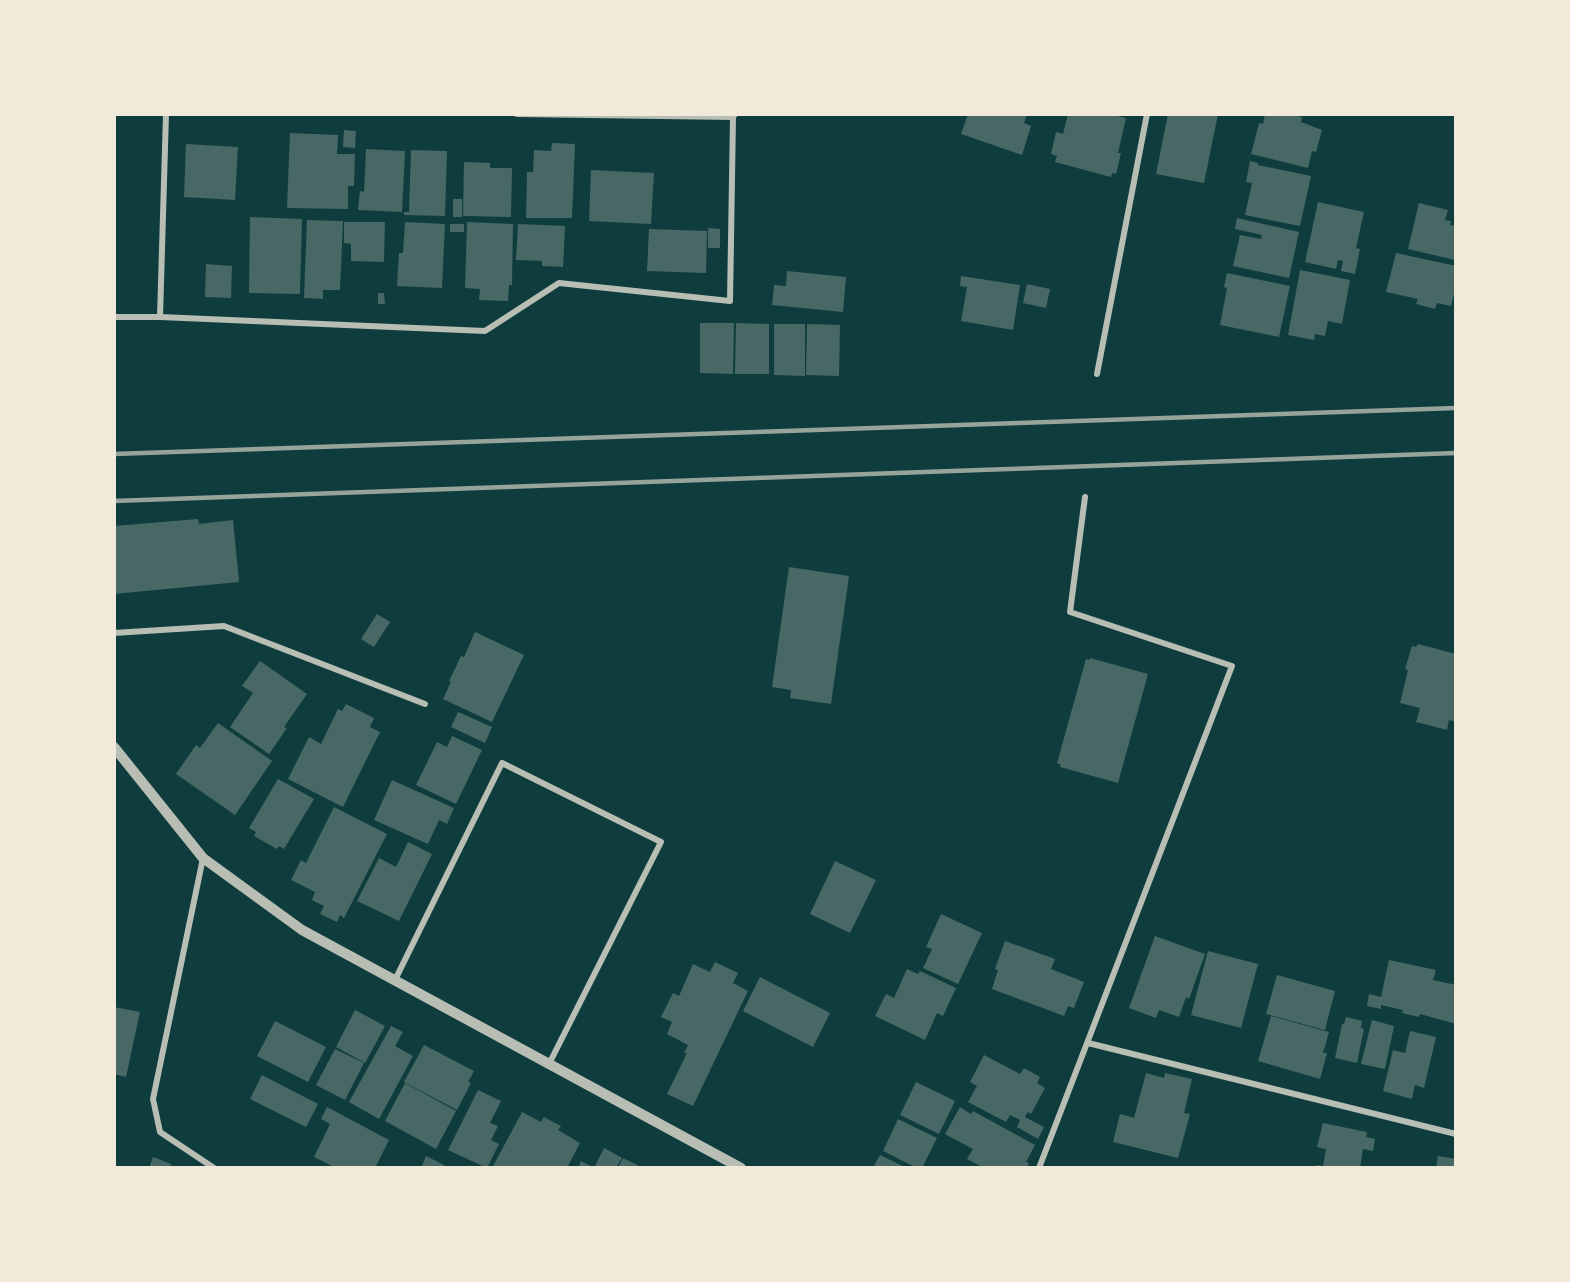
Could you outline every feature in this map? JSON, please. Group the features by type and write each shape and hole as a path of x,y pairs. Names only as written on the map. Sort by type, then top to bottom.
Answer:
{"street":[{"path":"160,317 166,114"},
{"path":"114,317 485,331 558,283 730,301 734,116 517,114"},
{"path":"1097,374 1147,114"},
{"path":"1039,1168 1232,666 1070,612 1085,497"},
{"path":"114,633 224,626 425,704"},
{"path":"114,747 203,858 302,930 741,1168"},
{"path":"395,980 502,763 661,842 549,1064"},
{"path":"203,858 153,1099 160,1132 214,1168"},
{"path":"1088,1042 1456,1134"}],"building":[{"path":"968,114 1027,114 1024,123 1031,126 1022,155 961,134"},
{"path":"1068,114 1109,114 1126,118 1116,174 1112,173 1111,177 1055,162 1057,156 1051,154 1056,132 1063,134"},
{"path":"1168,114 1218,114 1204,183 1156,174"},
{"path":"1265,114 1289,114 1302,117 1301,122 1322,130 1316,152 1312,151 1308,168 1251,154 1259,123 1263,124"},
{"path":"344,130 356,131 355,148 343,147"},
{"path":"290,133 338,135 337,154 355,154 354,186 348,186 348,209 287,208"},
{"path":"552,143 575,144 572,218 526,218 527,172 533,172 534,150 551,151"},
{"path":"186,144 238,147 235,200 184,197"},
{"path":"366,149 405,151 402,212 358,210 360,191 364,192"},
{"path":"411,150 447,151 445,216 404,215 404,212 409,212"},
{"path":"1250,161 1258,165 1311,176 1300,226 1245,215 1252,183 1246,182"},
{"path":"464,162 490,163 490,168 512,168 511,217 463,216"},
{"path":"591,170 654,173 651,224 589,221"},
{"path":"453,199 462,199 462,217 453,217"},
{"path":"1318,202 1364,212 1356,248 1360,249 1355,274 1341,271 1343,261 1338,260 1336,269 1305,262"},
{"path":"1419,203 1448,210 1445,220 1451,221 1450,225 1456,226 1455,260 1408,249"},
{"path":"250,217 302,219 300,294 249,293"},
{"path":"1237,218 1299,232 1289,278 1233,266 1240,235 1261,239 1262,235 1235,229"},
{"path":"307,220 343,221 340,290 323,290 323,299 304,298"},
{"path":"344,222 385,222 384,262 351,261 351,244 344,243"},
{"path":"405,222 445,224 442,288 397,286 399,253 403,253"},
{"path":"467,222 513,224 512,285 509,285 508,301 479,300 480,289 465,288"},
{"path":"450,224 464,224 464,232 450,232"},
{"path":"518,224 565,226 563,267 542,266 542,261 516,260"},
{"path":"708,228 720,229 720,248 708,248"},
{"path":"649,229 707,231 706,273 647,271"},
{"path":"1396,253 1456,266 1456,285 1451,306 1437,303 1435,309 1416,304 1418,299 1386,292"},
{"path":"206,264 232,266 231,298 205,297"},
{"path":"1300,270 1350,280 1342,324 1328,321 1325,336 1315,334 1314,340 1288,335"},
{"path":"787,271 846,277 843,312 772,305 774,285 786,286"},
{"path":"1227,273 1290,286 1279,337 1220,325 1227,288 1224,287"},
{"path":"961,276 1020,285 1013,330 961,321 967,287 960,286"},
{"path":"1027,284 1050,289 1046,308 1023,303"},
{"path":"378,293 384,293 385,304 378,304"},
{"path":"700,323 734,323 733,374 700,373"},
{"path":"736,323 769,324 769,374 735,374"},
{"path":"774,324 805,324 805,376 774,375"},
{"path":"807,324 840,325 839,376 806,375"},
{"path":"198,519 199,524 233,520 239,582 114,594 114,526"},
{"path":"789,567 849,576 831,704 790,698 791,690 772,687"},
{"path":"377,614 390,622 374,647 361,639"},
{"path":"475,632 524,655 492,722 443,699 451,682 449,681 461,656 464,657"},
{"path":"1418,644 1456,654 1456,722 1449,720 1447,730 1416,722 1420,708 1400,703 1408,670 1405,669 1412,646 1416,647"},
{"path":"1090,658 1148,674 1118,783 1060,767 1061,765 1057,763 1086,659"},
{"path":"260,661 307,694 269,754 230,727 253,693 242,686"},
{"path":"346,704 374,718 370,727 380,732 343,807 288,779 309,737 321,744 338,709 342,711"},
{"path":"458,712 492,727 485,743 451,727"},
{"path":"218,723 272,761 235,815 176,774 196,745 200,748"},
{"path":"452,736 482,750 456,804 416,785 437,742 447,747"},
{"path":"278,779 314,799 284,849 279,846 277,849 254,836 256,832 249,828"},
{"path":"392,780 454,808 447,824 439,820 428,844 374,820"},
{"path":"334,807 387,834 344,918 340,915 337,922 320,914 324,906 312,900 315,892 291,880 301,860 306,863"},
{"path":"408,842 432,854 399,921 357,901 379,858 396,867"},
{"path":"835,861 876,880 850,933 810,914"},
{"path":"941,914 982,933 958,984 923,968 932,949 926,947"},
{"path":"1155,936 1205,954 1189,999 1186,997 1179,1017 1159,1010 1156,1018 1129,1008"},
{"path":"1005,941 1055,959 1051,969 1084,982 1074,1008 1068,1006 1064,1016 992,989 998,970 995,969"},
{"path":"1208,951 1258,964 1241,1028 1191,1015"},
{"path":"1389,960 1436,970 1433,980 1456,985 1456,1024 1420,1014 1419,1017 1402,1013 1403,1010 1381,1005 1381,1009 1367,1006 1369,994 1381,997"},
{"path":"715,962 738,973 733,983 748,991 693,1106 667,1094 687,1053 684,1053 688,1045 667,1034 672,1022 661,1017 673,993 679,996 693,964 710,972"},
{"path":"907,969 918,974 920,971 956,988 943,1016 937,1013 925,1040 875,1016 886,994 894,998"},
{"path":"1277,975 1335,991 1325,1030 1266,1014"},
{"path":"760,977 830,1013 813,1047 743,1011"},
{"path":"114,1007 140,1012 126,1077 114,1074"},
{"path":"355,1010 385,1026 365,1063 336,1047"},
{"path":"1271,1016 1329,1032 1323,1053 1327,1053 1320,1079 1258,1061"},
{"path":"1346,1017 1362,1021 1361,1028 1364,1029 1357,1063 1335,1058 1342,1024"},
{"path":"1372,1020 1394,1026 1385,1069 1361,1064"},
{"path":"275,1021 326,1047 308,1082 257,1056"},
{"path":"391,1026 403,1032 395,1046 413,1056 379,1119 349,1102"},
{"path":"1410,1031 1436,1037 1424,1088 1415,1085 1412,1099 1383,1091 1393,1050 1405,1053"},
{"path":"424,1045 474,1071 468,1082 471,1083 457,1110 404,1082"},
{"path":"335,1049 364,1063 345,1100 316,1085"},
{"path":"984,1055 1020,1074 1024,1068 1040,1077 1037,1083 1045,1088 1031,1114 1028,1112 1025,1117 1044,1127 1038,1139 1017,1127 1020,1120 1010,1115 1006,1122 968,1102 977,1086 970,1082"},
{"path":"1146,1073 1164,1078 1165,1073 1192,1079 1184,1113 1190,1114 1178,1158 1113,1142 1120,1114 1134,1118"},
{"path":"262,1075 318,1104 306,1127 250,1099"},
{"path":"916,1082 955,1101 939,1134 900,1115"},
{"path":"405,1083 456,1111 436,1149 385,1121"},
{"path":"478,1090 501,1101 490,1123 498,1126 491,1140 499,1144 487,1168 448,1150"},
{"path":"327,1107 389,1140 375,1168 336,1168 314,1157 330,1124 321,1119"},
{"path":"960,1107 971,1114 973,1111 1035,1145 1026,1162 1029,1163 1027,1168 984,1168 967,1159 973,1149 945,1134"},
{"path":"522,1112 541,1122 544,1117 561,1126 558,1130 580,1143 567,1168 492,1168"},
{"path":"898,1119 937,1138 922,1168 917,1168 883,1151"},
{"path":"1323,1123 1367,1132 1366,1137 1375,1139 1373,1151 1363,1149 1360,1168 1315,1168 1316,1165 1323,1166 1326,1149 1317,1147"},
{"path":"604,1148 622,1158 616,1168 594,1168"},
{"path":"880,1155 907,1168 873,1168"},
{"path":"426,1156 450,1168 421,1168"},
{"path":"1438,1156 1456,1159 1456,1168 1436,1168"},
{"path":"153,1157 171,1164 170,1168 149,1168"},
{"path":"623,1158 643,1168 618,1168"},
{"path":"581,1161 594,1168 578,1168"}],"railway":[{"path":"114,454 1456,408"},
{"path":"114,501 1456,453"}]}
